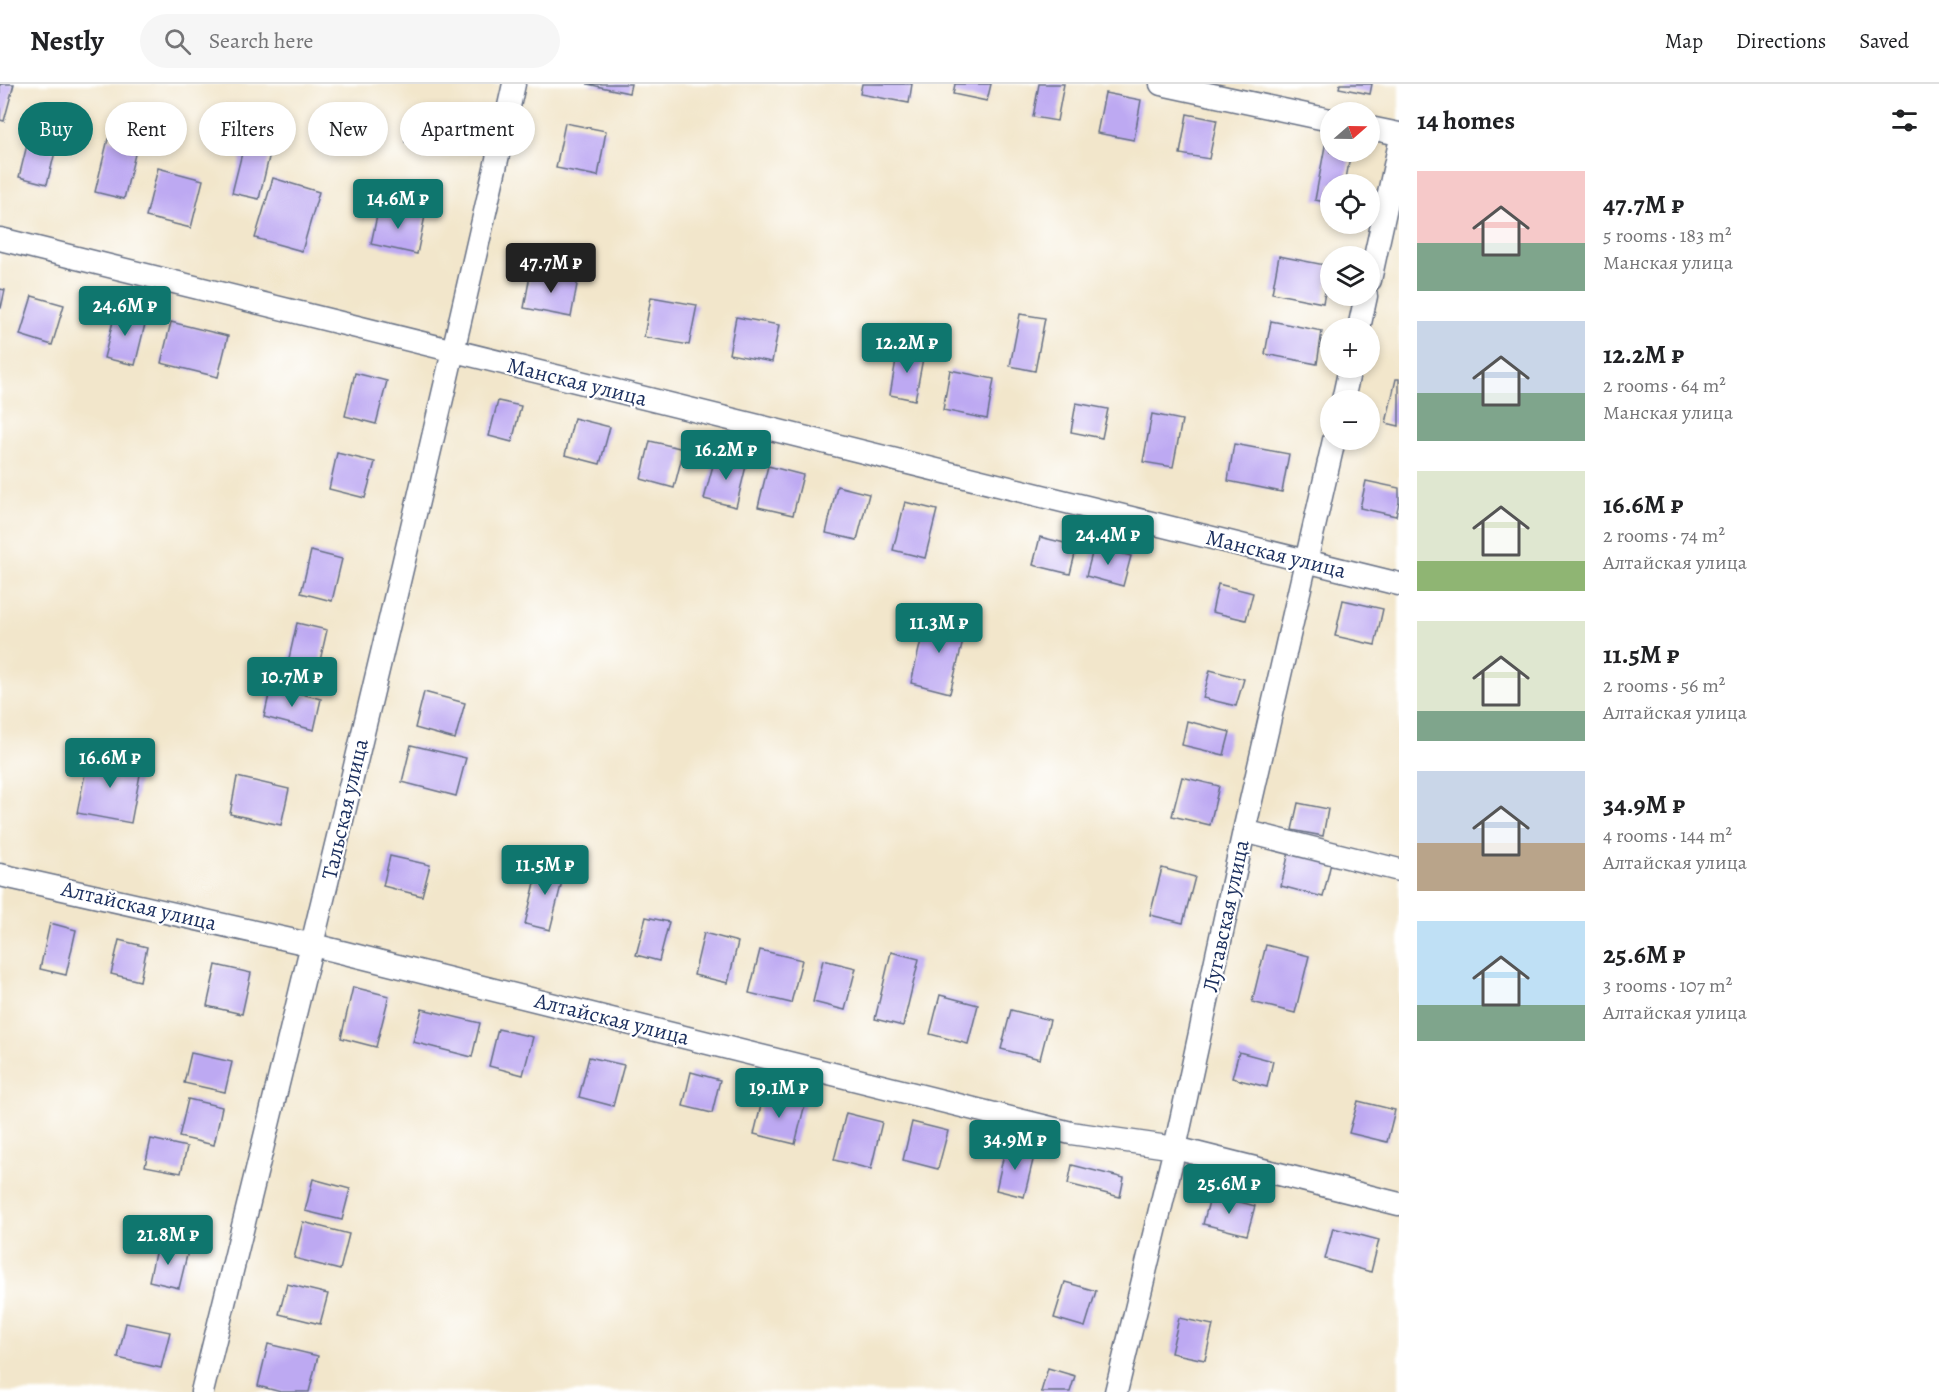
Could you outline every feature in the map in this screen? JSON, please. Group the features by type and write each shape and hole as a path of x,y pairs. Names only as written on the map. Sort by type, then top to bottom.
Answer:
{"street":[{"name":"Тальская улица","path":"202,1392 313,945 454,352 514,84"},
{"path":"1161,84 1320,118"},
{"path":"1380,130 1399,134"},
{"path":"1378,246 1398,159"},
{"name":"Манская улица","path":"0,239 1399,584"},
{"name":"Лугавская улица","path":"1116,1392 1175,1148 1244,831 1332,450"},
{"path":"1244,831 1399,870"},
{"name":"Алтайская улица","path":"0,875 313,945 1071,1133 1175,1148 1399,1204"}],"building":[{"path":"0,84 14,84 4,121 0,120"},
{"path":"587,84 631,84 629,93"},
{"path":"862,84 912,84 909,103 860,94"},
{"path":"955,84 991,84 987,101 953,94"},
{"path":"1039,84 1064,84 1057,121 1033,117"},
{"path":"1340,84 1372,84 1370,94 1339,88"},
{"path":"1105,93 1141,100 1134,140 1097,133"},
{"path":"1187,114 1217,120 1209,159 1180,154"},
{"path":"565,123 606,131 598,176 556,168"},
{"path":"105,151 105,156 135,156 124,199 95,192"},
{"path":"24,156 54,156 47,184 19,177"},
{"path":"241,156 269,156 259,199 232,193"},
{"path":"1322,162 1349,162 1347,174 1320,174 1320,201 1315,200"},
{"path":"158,168 203,180 191,228 146,217"},
{"path":"273,178 319,192 302,251 255,238"},
{"path":"379,206 425,216 417,254 371,244"},
{"path":"1279,256 1320,264 1320,302 1272,293"},
{"path":"531,270 578,279 571,317 524,308"},
{"path":"0,289 5,290 1,308 0,308"},
{"path":"32,296 64,305 52,345 20,335"},
{"path":"651,297 697,305 689,345 644,337"},
{"path":"116,309 147,316 135,365 104,358"},
{"path":"1020,314 1045,318 1035,371 1010,366"},
{"path":"736,317 779,325 772,362 729,354"},
{"path":"1271,321 1320,331 1317,364 1265,354"},
{"path":"171,322 228,336 218,377 161,363"},
{"path":"898,348 924,353 915,400 890,395"},
{"path":"950,370 994,379 987,419 943,410"},
{"path":"355,373 387,381 376,424 345,416"},
{"path":"1396,379 1399,379 1399,426 1386,423"},
{"path":"498,401 521,406 512,442 489,436"},
{"path":"1076,403 1108,409 1102,438 1071,432"},
{"path":"1152,414 1182,420 1173,467 1143,462"},
{"path":"574,418 610,427 600,464 565,455"},
{"path":"650,441 684,449 674,488 641,479"},
{"path":"1234,444 1289,454 1282,492 1228,481"},
{"path":"337,453 375,462 365,498 329,489"},
{"path":"716,454 747,462 736,507 704,499"},
{"path":"768,466 803,475 793,515 758,507"},
{"path":"1366,481 1399,488 1396,516 1360,508"},
{"path":"837,486 869,494 857,540 826,533"},
{"path":"905,502 937,510 925,558 893,550"},
{"path":"1040,537 1077,546 1070,574 1033,565"},
{"path":"1094,546 1131,556 1123,586 1086,576"},
{"path":"311,551 342,559 332,601 301,593"},
{"path":"1218,584 1253,593 1246,620 1212,612"},
{"path":"1343,600 1383,609 1375,645 1335,636"},
{"path":"927,615 967,625 950,693 911,683"},
{"path":"297,623 327,630 317,674 287,667"},
{"path":"1210,670 1244,679 1236,706 1203,698"},
{"path":"271,686 321,699 314,730 264,717"},
{"path":"424,692 465,703 455,739 415,728"},
{"path":"1187,721 1230,732 1224,755 1182,745"},
{"path":"411,745 466,758 456,796 402,782"},
{"path":"89,754 142,764 131,823 77,813"},
{"path":"237,777 289,789 281,825 230,814"},
{"path":"1182,777 1219,786 1210,825 1172,816"},
{"path":"1298,803 1328,809 1323,836 1292,830"},
{"path":"1289,852 1331,863 1323,897 1281,886"},
{"path":"390,856 430,865 422,896 383,886"},
{"path":"540,862 565,869 550,930 525,924"},
{"path":"1162,868 1195,877 1183,923 1150,915"},
{"path":"646,917 669,922 659,961 636,955"},
{"path":"50,923 76,930 66,975 40,969"},
{"path":"704,933 738,942 728,983 694,975"},
{"path":"119,940 147,947 140,981 111,974"},
{"path":"1266,945 1309,956 1295,1013 1252,1002"},
{"path":"760,950 802,960 791,1003 749,993"},
{"path":"891,952 919,959 903,1026 875,1019"},
{"path":"823,960 856,968 845,1010 813,1002"},
{"path":"216,965 251,973 242,1014 207,1006"},
{"path":"353,987 389,996 376,1047 341,1038"},
{"path":"940,995 978,1005 968,1044 930,1034"},
{"path":"422,1009 480,1023 472,1057 413,1042"},
{"path":"1011,1010 1050,1020 1040,1059 1001,1049"},
{"path":"498,1029 533,1037 523,1075 489,1066"},
{"path":"1239,1052 1273,1061 1267,1087 1232,1078"},
{"path":"191,1053 232,1062 225,1092 184,1083"},
{"path":"589,1057 624,1065 613,1106 579,1097"},
{"path":"691,1072 720,1080 712,1113 683,1106"},
{"path":"764,1093 805,1104 795,1144 754,1134"},
{"path":"188,1099 222,1107 214,1145 179,1137"},
{"path":"1358,1101 1395,1110 1387,1142 1349,1133"},
{"path":"846,1113 882,1122 871,1169 834,1160"},
{"path":"912,1122 948,1131 938,1169 903,1160"},
{"path":"151,1139 187,1147 181,1173 145,1166"},
{"path":"1006,1145 1035,1152 1024,1197 996,1190"},
{"path":"1072,1165 1124,1178 1120,1197 1068,1184"},
{"path":"313,1179 350,1189 342,1220 305,1211"},
{"path":"1211,1194 1255,1206 1247,1235 1203,1224"},
{"path":"303,1222 349,1234 340,1270 294,1258"},
{"path":"1333,1228 1379,1240 1371,1272 1325,1259"},
{"path":"157,1244 188,1251 179,1288 149,1281"},
{"path":"1065,1282 1096,1291 1085,1327 1054,1318"},
{"path":"287,1284 328,1294 320,1324 279,1314"},
{"path":"1179,1318 1213,1325 1205,1360 1171,1353"},
{"path":"126,1323 170,1332 161,1368 118,1358"},
{"path":"268,1344 318,1356 309,1392 281,1392 258,1386"},
{"path":"1048,1368 1075,1376 1070,1392 1041,1392"}]}
